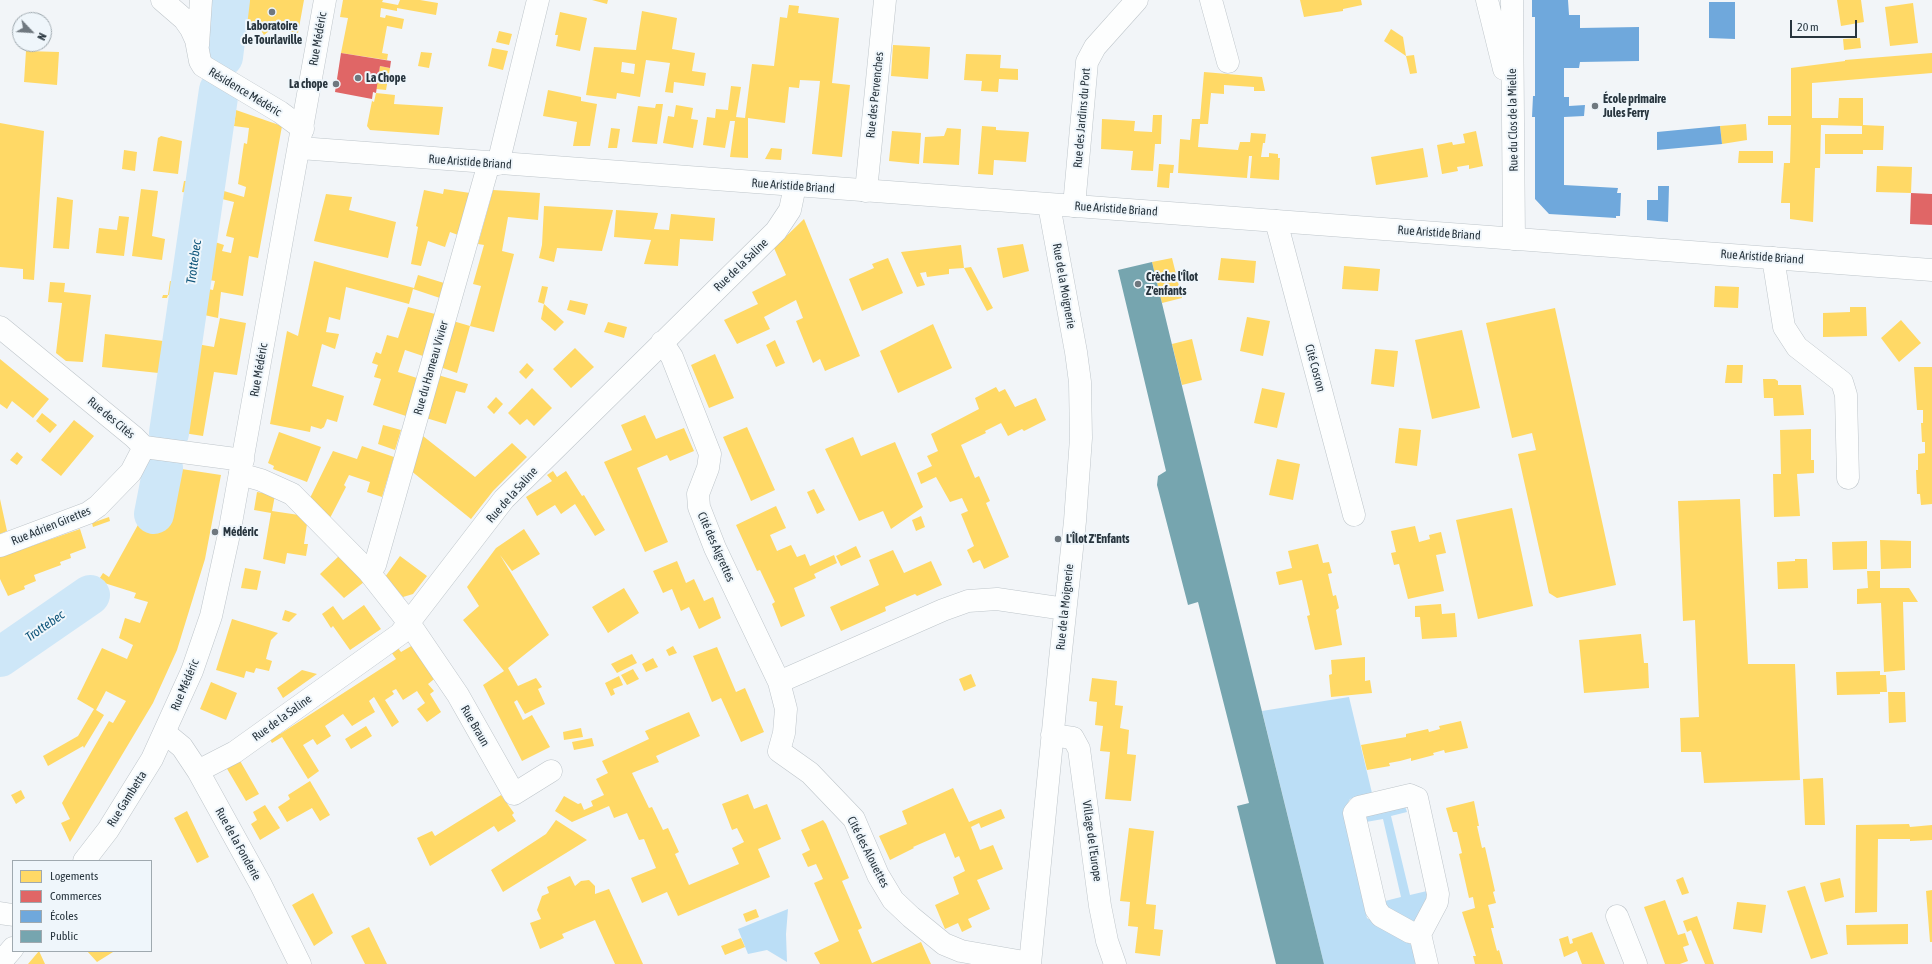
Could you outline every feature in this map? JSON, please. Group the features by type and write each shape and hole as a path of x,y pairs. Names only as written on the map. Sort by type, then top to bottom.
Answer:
{"street":[{"name":"Résidence Médéric","path":"162,0 184,19 191,29 198,48"},
{"name":"Résidence Médéric","path":"201,0 198,56 203,66 280,112 301,138"},
{"name":"Rue Médéric","path":"165,732 192,671 211,616 222,575 325,0"},
{"path":"493,163 538,0"},
{"name":"Rue des Pervenches","path":"866,191 885,0"},
{"name":"Rue des Jardins du Port","path":"1074,206 1087,62 1095,47 1137,0"},
{"path":"1211,0 1228,62"},
{"path":"1487,0 1513,105"},
{"name":"Rue du Clos de la Mielle","path":"1512,0 1514,239"},
{"name":"Rue Aristide Briand","path":"301,138 493,163 1932,270"},
{"name":"Rue du Hameau Vivier","path":"368,571 374,565 493,163"},
{"name":"Rue de la Saline","path":"198,771 235,752 400,634 504,499 776,231 790,210 795,186"},
{"name":"Rue de la Moignerie","path":"1030,964 1052,735 1079,484 1082,413 1076,352 1049,205"},
{"name":"Cité Cosron","path":"1276,221 1354,515"},
{"path":"1773,258 1784,327 1797,347 1842,382 1846,395 1848,478"},
{"name":"Rue des Cités","path":"0,327 134,436 144,447 241,467"},
{"name":"Cité des Aigrettes","path":"662,342 672,358 710,454 708,468 698,494 698,507 715,548 779,682 786,709 784,734 779,751"},
{"name":"Rue Adrien Girettes","path":"0,546 88,513 98,506 131,472 144,447"},
{"path":"241,467 261,480 292,494 368,571 409,623"},
{"path":"779,682 943,610 968,601 997,599 1065,609"},
{"name":"Rue Braun","path":"409,623 458,696 514,794 551,771"},
{"name":"Rue de la Fonderie","path":"165,732 182,747 198,771 261,885 300,964"},
{"name":"Rue Gambetta","path":"85,860 108,830 133,790 165,732"},
{"name":"Village de l'Europe","path":"1052,735 1073,738 1079,749 1100,906 1107,941 1115,964"},
{"name":"Cité des Alouettes","path":"779,751 810,773 854,819 878,874 893,900 910,917 944,944 962,952 1030,964"},
{"path":"1420,934 1410,932 1381,916 1376,909 1354,813 1359,806 1410,795 1417,798 1438,894 1437,902 1420,934 1427,964"},
{"path":"0,913 12,915"},
{"path":"1617,916 1636,964"},
{"path":"0,963 12,949"}],"shaded area":[{"path":"1349,697 1372,793 1350,799 1343,812 1367,918 1415,947 1419,964 1324,964 1262,711"},
{"path":"1405,806 1407,812 1391,816 1410,895 1427,891 1428,900 1419,921 1409,923 1387,911 1385,901 1401,897 1383,819 1366,822 1367,815"},
{"path":"788,909 786,934 787,962 767,950 748,954 738,929"}],"building: Logements":[{"name":"Laboratoire de Tourlaville","path":"245,0 304,0 298,33 273,28 264,35 257,25 241,23"},
{"path":"343,0 383,0 382,2 398,5 400,0 420,0 438,3 436,15 397,8 397,11 381,8 380,17 385,18 386,15 404,19 402,29 387,26 382,53 388,54 387,60 341,53 348,18 340,17"},
{"path":"592,0 608,0 607,4"},
{"path":"1300,0 1361,0 1362,5 1343,9 1343,11 1304,17"},
{"path":"1837,0 1861,0 1864,22 1841,26"},
{"path":"1913,3 1918,43 1890,46 1885,7"},
{"path":"789,5 799,6 798,13 839,18 832,83 850,85 842,157 812,154 820,81 800,80 799,88 789,87 785,123 748,118 748,158 730,157 735,121 730,121 725,148 703,145 707,117 715,118 716,109 728,110 731,86 741,87 736,117 745,118 752,64 774,66 780,17 787,18"},
{"path":"642,11 677,18 672,49 695,53 692,71 706,73 704,86 674,82 673,93 665,92 670,63 646,60 640,97 617,93 616,99 586,95 594,47 636,50","holes":["622,62 635,64 634,74 621,72"]},
{"path":"560,12 587,18 580,51 556,46 558,35 555,35"},
{"path":"1391,29 1403,37 1406,56 1384,41"},
{"path":"499,31 512,34 509,45 496,42"},
{"path":"1860,38 1861,48 1844,50 1843,39"},
{"path":"893,45 930,47 928,79 891,76"},
{"path":"492,48 508,51 503,70 488,66"},
{"path":"26,52 59,52 57,85 24,82"},
{"path":"421,52 432,53 429,68 418,66"},
{"path":"1932,53 1932,73 1812,83 1812,118 1838,118 1839,98 1863,98 1863,125 1884,126 1883,150 1863,150 1863,154 1825,154 1825,134 1862,134 1862,126 1821,125 1820,168 1815,168 1813,222 1790,219 1790,203 1781,203 1784,163 1790,163 1791,125 1768,125 1768,116 1791,116 1791,68 1845,60"},
{"path":"966,54 1001,55 1000,68 1018,69 1018,80 999,79 998,92 981,91 982,81 964,80"},
{"path":"1414,55 1417,73 1410,74 1406,56"},
{"path":"380,66 390,68 386,90 376,89"},
{"path":"1204,72 1262,77 1265,91 1254,91 1254,87 1224,85 1224,94 1211,93 1208,124 1200,124 1198,147 1238,150 1240,142 1250,142 1251,133 1266,134 1261,157 1269,157 1269,153 1278,154 1278,158 1280,158 1279,180 1250,178 1252,156 1249,156 1247,178 1178,173 1180,139 1190,140 1192,119 1200,119"},
{"path":"548,90 581,97 581,101 597,104 590,146 573,146 577,122 543,116"},
{"path":"200,93 210,95 208,109 197,107"},
{"path":"376,93 395,95 394,104 443,107 439,135 370,130 367,126 372,101 374,102"},
{"path":"656,104 663,104 657,144 632,142 638,106 655,108"},
{"path":"676,105 693,108 691,119 698,120 693,148 663,143 668,116 674,117"},
{"path":"236,110 282,126 258,258 249,256 243,296 221,292 218,318 195,313 199,287 213,290 215,281 209,280 215,249 205,247 206,239 224,245 222,251 231,253 234,238 226,236 234,202 222,199 221,201 212,199 214,188 244,197 246,187 238,184 244,143 247,144 249,128 234,126"},
{"path":"1153,115 1162,115 1161,144 1155,144 1153,171 1131,170 1133,151 1101,149 1102,119 1135,121 1134,131 1152,132"},
{"path":"0,123 44,131 34,280 23,279 23,269 0,267"},
{"path":"1746,124 1747,140 1722,144 1720,126"},
{"path":"982,126 996,127 996,130 1029,132 1026,162 994,160 993,175 978,174"},
{"path":"611,128 620,129 617,148 608,148"},
{"path":"947,128 961,129 959,165 923,163 925,137 944,136"},
{"path":"892,131 921,133 919,164 889,161"},
{"path":"1476,131 1483,166 1469,169 1469,165 1457,167 1458,171 1442,174 1437,145 1452,142 1453,145 1465,143 1463,134"},
{"path":"161,136 182,141 178,174 153,171 158,138"},
{"path":"771,148 782,149 781,160 765,159"},
{"path":"1423,148 1428,177 1376,185 1371,157"},
{"path":"124,150 137,152 135,171 122,169"},
{"path":"1739,151 1773,151 1773,163 1738,163"},
{"path":"1159,164 1174,165 1173,173 1170,173 1169,188 1157,187"},
{"path":"190,165 201,165 197,194 182,192 184,181 187,181"},
{"path":"1877,166 1912,167 1911,193 1876,192"},
{"path":"141,189 158,191 152,236 165,239 162,260 132,256"},
{"path":"444,189 470,193 458,235 450,232 445,247 428,241 421,266 411,264 418,227 416,226 424,190 443,194"},
{"path":"493,190 540,193 538,220 508,217 502,251 514,254 494,332 470,326 481,286 473,284 484,245 478,244"},
{"path":"326,194 352,197 349,210 396,222 388,258 314,241"},
{"path":"57,197 73,200 69,249 53,248"},
{"path":"544,206 613,210 602,251 557,248 554,262 539,258 542,245"},
{"path":"616,210 658,213 654,229 669,230 671,214 715,218 713,241 680,239 678,266 644,264 651,240 614,237"},
{"path":"119,216 129,217 124,256 96,253 99,228 117,230"},
{"path":"804,219 860,356 825,371 820,359 813,363 796,321 803,318 796,300 764,317 770,329 737,344 724,320 758,304 752,292 786,275 774,248"},
{"path":"1023,244 1029,271 1003,278 997,248"},
{"path":"961,245 964,268 949,269 949,274 927,277 926,272 920,273 925,285 917,287 901,252"},
{"path":"888,258 903,293 862,311 849,279 874,268 872,264"},
{"path":"1172,258 1182,298 1162,303 1152,262"},
{"path":"1221,258 1256,261 1254,283 1218,280"},
{"path":"314,261 414,288 418,275 444,283 440,298 413,289 409,304 346,287 340,320 329,317 326,332 339,334 335,349 322,344 312,386 344,396 337,422 327,419 324,427 321,429 311,426 310,432 270,424 287,331 298,336"},
{"path":"1344,266 1380,269 1378,291 1342,289"},
{"path":"971,267 993,308 987,311 964,268"},
{"path":"170,281 184,282 182,297 168,295"},
{"path":"50,282 65,283 64,292 91,295 83,362 66,361 56,353 62,303 48,302"},
{"path":"542,286 548,287 544,304 538,302"},
{"path":"1715,286 1739,287 1738,308 1714,307"},
{"path":"163,295 168,295 167,298 162,298"},
{"path":"570,300 588,304 585,315 567,310"},
{"path":"544,304 564,322 555,331 541,319"},
{"path":"408,307 435,314 423,356 405,350 398,372 417,378 406,416 373,405 381,379 374,377 378,365 372,363 376,352 381,354 387,335 398,338"},
{"path":"1850,307 1866,307 1867,336 1823,337 1823,313 1850,312"},
{"path":"1555,308 1616,585 1557,598 1549,593 1518,454 1536,450 1532,433 1512,438 1486,323"},
{"path":"1247,317 1270,321 1263,356 1240,351"},
{"path":"220,318 246,323 237,375 214,372 203,436 177,432 191,343 214,347"},
{"path":"1901,320 1921,343 1899,362 1881,338"},
{"path":"453,321 470,326 457,373 440,367"},
{"path":"608,322 627,327 624,338 604,332"},
{"path":"933,324 952,368 898,393 880,351"},
{"path":"1462,330 1480,408 1432,419 1415,340"},
{"path":"105,334 172,342 168,374 102,367"},
{"path":"1192,339 1202,380 1182,385 1172,344"},
{"path":"775,340 785,363 776,367 766,345"},
{"path":"575,348 594,367 571,388 553,369"},
{"path":"1375,349 1398,351 1394,387 1371,384"},
{"path":"715,354 734,398 709,408 691,365"},
{"path":"0,359 49,399 33,418 12,401 7,409 0,404"},
{"path":"527,363 534,370 526,379 519,372"},
{"path":"1727,365 1743,365 1742,383 1725,383"},
{"path":"1914,367 1932,367 1932,504 1921,505 1920,494 1917,494 1916,470 1918,470 1918,454 1925,453 1925,442 1922,442 1921,423 1923,423 1923,410 1917,410"},
{"path":"438,375 468,384 465,393 456,391 446,424 426,418"},
{"path":"1763,379 1775,379 1778,381 1778,385 1801,385 1804,415 1774,416 1773,398 1764,398"},
{"path":"996,387 999,392 1005,389 1015,407 1036,398 1046,420 1024,431 1022,429 1008,436 1001,423 985,431 986,433 961,445 975,478 979,476 990,501 986,503 1009,557 984,569 980,560 973,563 967,550 974,546 961,514 968,511 962,498 950,502 936,477 921,484 917,473 932,466 927,456 938,451 931,434 979,409 975,398"},
{"path":"532,388 552,408 534,426 527,419 520,425 508,413"},
{"path":"1262,388 1285,393 1277,428 1254,423"},
{"path":"496,397 503,404 494,414 487,407"},
{"path":"42,413 57,425 50,433 36,421"},
{"path":"645,415 656,439 684,428 694,451 670,461 667,455 637,468 668,542 645,552 604,462 632,450 621,425"},
{"path":"74,420 94,436 61,476 41,460"},
{"path":"383,425 401,430 395,450 378,444"},
{"path":"747,427 775,490 751,501 723,437"},
{"path":"1399,428 1421,430 1417,466 1395,463"},
{"path":"1811,429 1811,460 1814,460 1814,473 1797,474 1800,516 1774,517 1773,474 1781,474 1780,430"},
{"path":"279,432 321,447 307,482 273,469 274,466 268,463"},
{"path":"423,436 475,477 512,443 527,457 493,491 471,519 410,470 420,437"},
{"path":"853,437 861,456 895,442 923,507 891,529 883,511 859,521 825,449"},
{"path":"362,446 394,457 382,497 367,492 370,482 349,475 344,485 346,487 330,518 310,498 333,451 357,459"},
{"path":"17,452 23,457 17,465 10,460"},
{"path":"1277,459 1300,464 1293,500 1269,495"},
{"path":"175,468 221,475 205,559 177,650 153,703 70,842 61,823 70,819 62,803 109,721 113,723 126,701 106,691 96,710 104,715 84,748 83,746 48,766 43,756 78,736 94,709 77,699 102,648 127,659 133,645 119,638 125,618 140,623 148,602 134,598 136,593 98,581 103,573 109,577 139,523 157,526 163,488 172,489"},
{"path":"553,471 557,477 566,471 582,496 584,495 605,530 595,536 575,504 561,514 555,505 537,516 526,497 552,481 547,475"},
{"path":"814,489 825,510 817,514 807,492"},
{"path":"257,492 275,495 272,511 299,515 307,524 304,544 308,544 306,556 287,553 285,564 263,559 271,513 254,510"},
{"path":"0,499 7,531 0,534"},
{"path":"1740,499 1748,664 1795,664 1800,780 1704,783 1701,752 1681,752 1680,718 1699,717 1695,620 1683,621 1678,501"},
{"path":"776,506 786,528 770,535 777,551 791,545 797,557 805,554 810,566 834,555 837,563 814,574 816,578 794,588 805,616 781,627 772,604 775,602 760,570 757,571 736,525"},
{"path":"1512,508 1533,606 1478,619 1456,520"},
{"path":"921,516 925,527 916,531 912,520"},
{"path":"109,517 110,521 93,527 92,523"},
{"path":"1415,526 1419,542 1430,539 1429,535 1441,532 1446,553 1436,555 1444,591 1408,599 1399,564 1394,565 1391,553 1396,552 1391,531"},
{"path":"80,529 86,548 70,554 71,558 60,562 61,565 34,575 36,581 24,586 25,589 8,596 0,579 0,557"},
{"path":"524,529 540,554 512,571 500,555 549,635 508,668 518,686 536,678 542,687 538,689 545,704 525,714 517,700 514,702 523,720 532,715 550,747 522,761 483,685 504,671 463,620 479,606 467,587 496,548"},
{"path":"1880,540 1911,541 1911,568 1881,569"},
{"path":"1867,541 1867,569 1833,570 1832,542"},
{"path":"1318,544 1323,563 1329,562 1332,573 1328,574 1333,596 1336,595 1339,608 1336,610 1342,645 1315,650 1307,616 1310,615 1302,580 1279,585 1276,572 1292,568 1288,551"},
{"path":"856,546 861,557 841,566 836,556"},
{"path":"893,550 904,573 931,561 942,585 917,596 915,594 885,607 886,611 841,631 830,607 879,585 869,560"},
{"path":"339,556 364,582 344,598 320,574"},
{"path":"400,556 427,576 413,594 403,597 385,577"},
{"path":"1795,559 1807,559 1808,588 1778,589 1777,562 1795,561"},
{"path":"677,561 686,583 694,579 704,601 713,597 721,618 699,629 689,607 681,611 672,589 663,593 653,571"},
{"path":"245,568 261,571 257,590 241,588"},
{"path":"1867,571 1880,571 1880,588 1909,588 1918,602 1903,602 1905,670 1884,672 1881,603 1857,604 1857,589 1868,588"},
{"path":"624,588 639,613 608,633 592,607"},
{"path":"1441,604 1442,614 1455,613 1457,637 1422,639 1420,617 1415,617 1415,606"},
{"path":"364,605 381,629 350,650 333,626 331,628 322,614 333,606 343,620"},
{"path":"285,610 297,614 289,622 282,620"},
{"path":"232,619 278,633 271,640 266,659 272,661 269,671 256,668 254,673 246,671 244,678 216,670"},
{"path":"1641,634 1644,663 1648,663 1649,688 1584,693 1579,640"},
{"path":"395,644 401,652 413,645 438,676 428,684 434,691 430,694 441,712 427,722 417,709 425,703 417,691 403,700 396,689 392,691 394,694 385,700 399,722 392,727 374,697 369,701 375,712 352,726 343,714 325,726 331,736 317,745 313,739 303,745 319,771 308,779 282,737 272,743 267,735 277,728 280,734 396,659 389,649"},
{"path":"673,646 677,653 669,656 666,650"},
{"path":"717,647 736,692 745,688 764,732 741,742 721,698 712,702 693,656"},
{"path":"632,654 637,663 617,673 611,664"},
{"path":"1365,657 1365,681 1370,680 1372,693 1331,697 1329,675 1332,674 1331,660"},
{"path":"653,658 658,667 646,672 642,664"},
{"path":"633,669 639,679 627,685 621,675"},
{"path":"302,670 317,674 283,698 277,688"},
{"path":"1880,671 1880,675 1886,675 1887,692 1880,692 1880,694 1837,695 1836,672"},
{"path":"971,674 976,686 964,691 959,679"},
{"path":"619,676 623,685 613,689 615,694 611,696 605,683"},
{"path":"1092,678 1117,681 1115,705 1123,706 1120,728 1129,730 1127,754 1136,755 1131,801 1105,799 1110,752 1100,751 1103,726 1095,725 1097,702 1089,701"},
{"path":"211,682 237,693 226,720 200,709"},
{"path":"1888,692 1905,692 1906,722 1889,723"},
{"path":"689,712 700,736 656,756 659,762 632,773 649,808 652,807 663,830 668,828 679,852 675,854 689,885 739,864 732,848 744,842 737,828 732,830 722,804 748,794 754,809 767,804 781,839 758,849 770,877 678,916 667,892 642,903 631,878 656,868 644,839 639,840 627,813 614,818 609,806 572,822 555,811 564,796 578,804 581,803 584,810 593,806 591,801 604,795 596,779 608,773 602,761 649,739 645,731"},
{"path":"1461,721 1468,748 1445,753 1444,750 1433,753 1434,755 1411,761 1411,758 1389,763 1390,766 1367,770 1361,745 1406,737 1406,734 1428,729 1429,732 1440,729 1439,726"},
{"path":"366,726 372,736 351,749 345,739"},
{"path":"581,728 583,737 564,740 563,732"},
{"path":"592,738 594,746 574,750 572,742"},
{"path":"239,759 259,794 246,801 226,767"},
{"path":"1823,778 1825,825 1805,825 1803,779"},
{"path":"310,781 330,815 320,821 312,808 287,822 278,807 290,799 288,795"},
{"path":"953,788 969,822 1001,809 1005,818 981,828 979,823 971,827 980,850 993,845 1003,869 977,880 990,909 968,919 972,927 962,932 958,923 945,929 935,905 959,894 953,877 965,871 959,856 955,858 945,833 913,847 914,848 890,860 879,836 907,824 902,811"},
{"path":"21,790 25,798 16,804 11,795"},
{"path":"501,795 514,813 512,815 516,821 498,832 494,826 430,866 417,838 432,831 435,836"},
{"path":"1474,801 1479,826 1477,826 1482,848 1485,847 1495,891 1493,892 1496,903 1488,905 1494,928 1491,928 1497,951 1499,950 1503,964 1475,964 1473,956 1476,956 1462,912 1475,908 1473,897 1469,898 1459,854 1462,853 1457,832 1453,832 1446,808"},
{"path":"265,805 280,828 260,840 251,824 257,820 253,812"},
{"path":"187,811 209,857 197,863 174,818"},
{"path":"556,820 587,840 503,892 491,870 546,834"},
{"path":"823,820 849,878 842,881 862,928 858,930 872,963 921,942 931,964 820,964 814,953 839,941 814,883 823,879 816,864 808,867 802,854 810,850 801,830"},
{"path":"1909,824 1910,827 1932,825 1932,840 1910,841 1910,839 1878,839 1877,912 1855,913 1856,825"},
{"path":"1129,828 1154,831 1146,904 1156,905 1154,929 1163,930 1160,956 1135,953 1138,927 1128,926 1130,902 1120,901"},
{"path":"570,876 575,886 581,881 589,880 595,886 595,894 609,889 643,964 615,964 595,920 562,934 564,938 540,949 530,923 541,919 537,910 542,896 549,893 547,887"},
{"path":"1683,877 1689,893 1682,895 1676,880"},
{"path":"1840,878 1844,897 1825,902 1820,883"},
{"path":"1805,886 1828,954 1811,959 1787,891"},
{"path":"1932,890 1932,942 1930,942 1926,891"},
{"path":"313,893 333,933 314,946 292,905"},
{"path":"1665,900 1678,935 1685,933 1689,945 1683,947 1688,961 1680,964 1665,964 1644,907"},
{"path":"1737,902 1766,905 1762,933 1733,929"},
{"path":"756,909 759,917 746,922 743,914"},
{"path":"1697,916 1714,964 1705,964 1691,930 1687,932 1683,921"},
{"path":"1908,924 1908,944 1847,945 1846,925"},
{"path":"369,927 387,964 365,964 351,936"},
{"path":"1592,932 1605,964 1582,964 1577,951 1564,957 1559,939 1568,936 1570,944 1573,943 1572,939"},
{"path":"741,938 745,947 725,955 721,946"},
{"path":"39,952 45,964 28,964"},
{"path":"88,952 113,952 97,962"}],"building: Commerces":[{"name":"La Chope","path":"341,53 391,61 390,68 380,66 376,93 373,92 372,99 335,92"},
{"path":"1911,193 1932,194 1932,225 1910,224"}],"building: Écoles":[{"path":"1532,0 1568,0 1569,15 1580,15 1580,28 1639,27 1639,61 1580,62 1579,68 1564,68 1564,97 1569,97 1569,106 1585,105 1584,116 1564,117 1564,185 1618,188 1617,193 1621,193 1620,216 1616,216 1616,218 1549,214 1535,199 1535,117 1532,117 1533,96 1535,96 1535,17 1532,17"},
{"path":"1709,2 1735,2 1735,39 1709,38"},
{"path":"1720,126 1722,144 1657,150 1657,132"},
{"path":"1658,186 1669,186 1668,222 1647,220 1647,200 1658,200"}],"building: Public":[{"path":"1152,262 1324,964 1276,964 1237,806 1249,803 1198,602 1188,605 1157,485 1158,476 1166,471 1118,270"}],"waterway":[{"name":"Trottebec","path":"223,57 230,0"},
{"name":"Trottebec","path":"169,433 219,90"},
{"name":"Trottebec","path":"154,514 163,468"},
{"name":"Trottebec","path":"0,657 90,595"}],"place":[{"name":"Laboratoire de Tourlaville","path":"272,12"},
{"name":"La Chope","path":"358,78"},
{"name":"La chope","path":"336,84"},
{"name":"École primaire Jules Ferry","path":"1595,106"},
{"name":"Crèche l'Îlot Z'enfants","path":"1138,284"},
{"name":"Médéric","path":"215,532"},
{"name":"L'Îlot Z'Enfants","path":"1058,539"}]}
